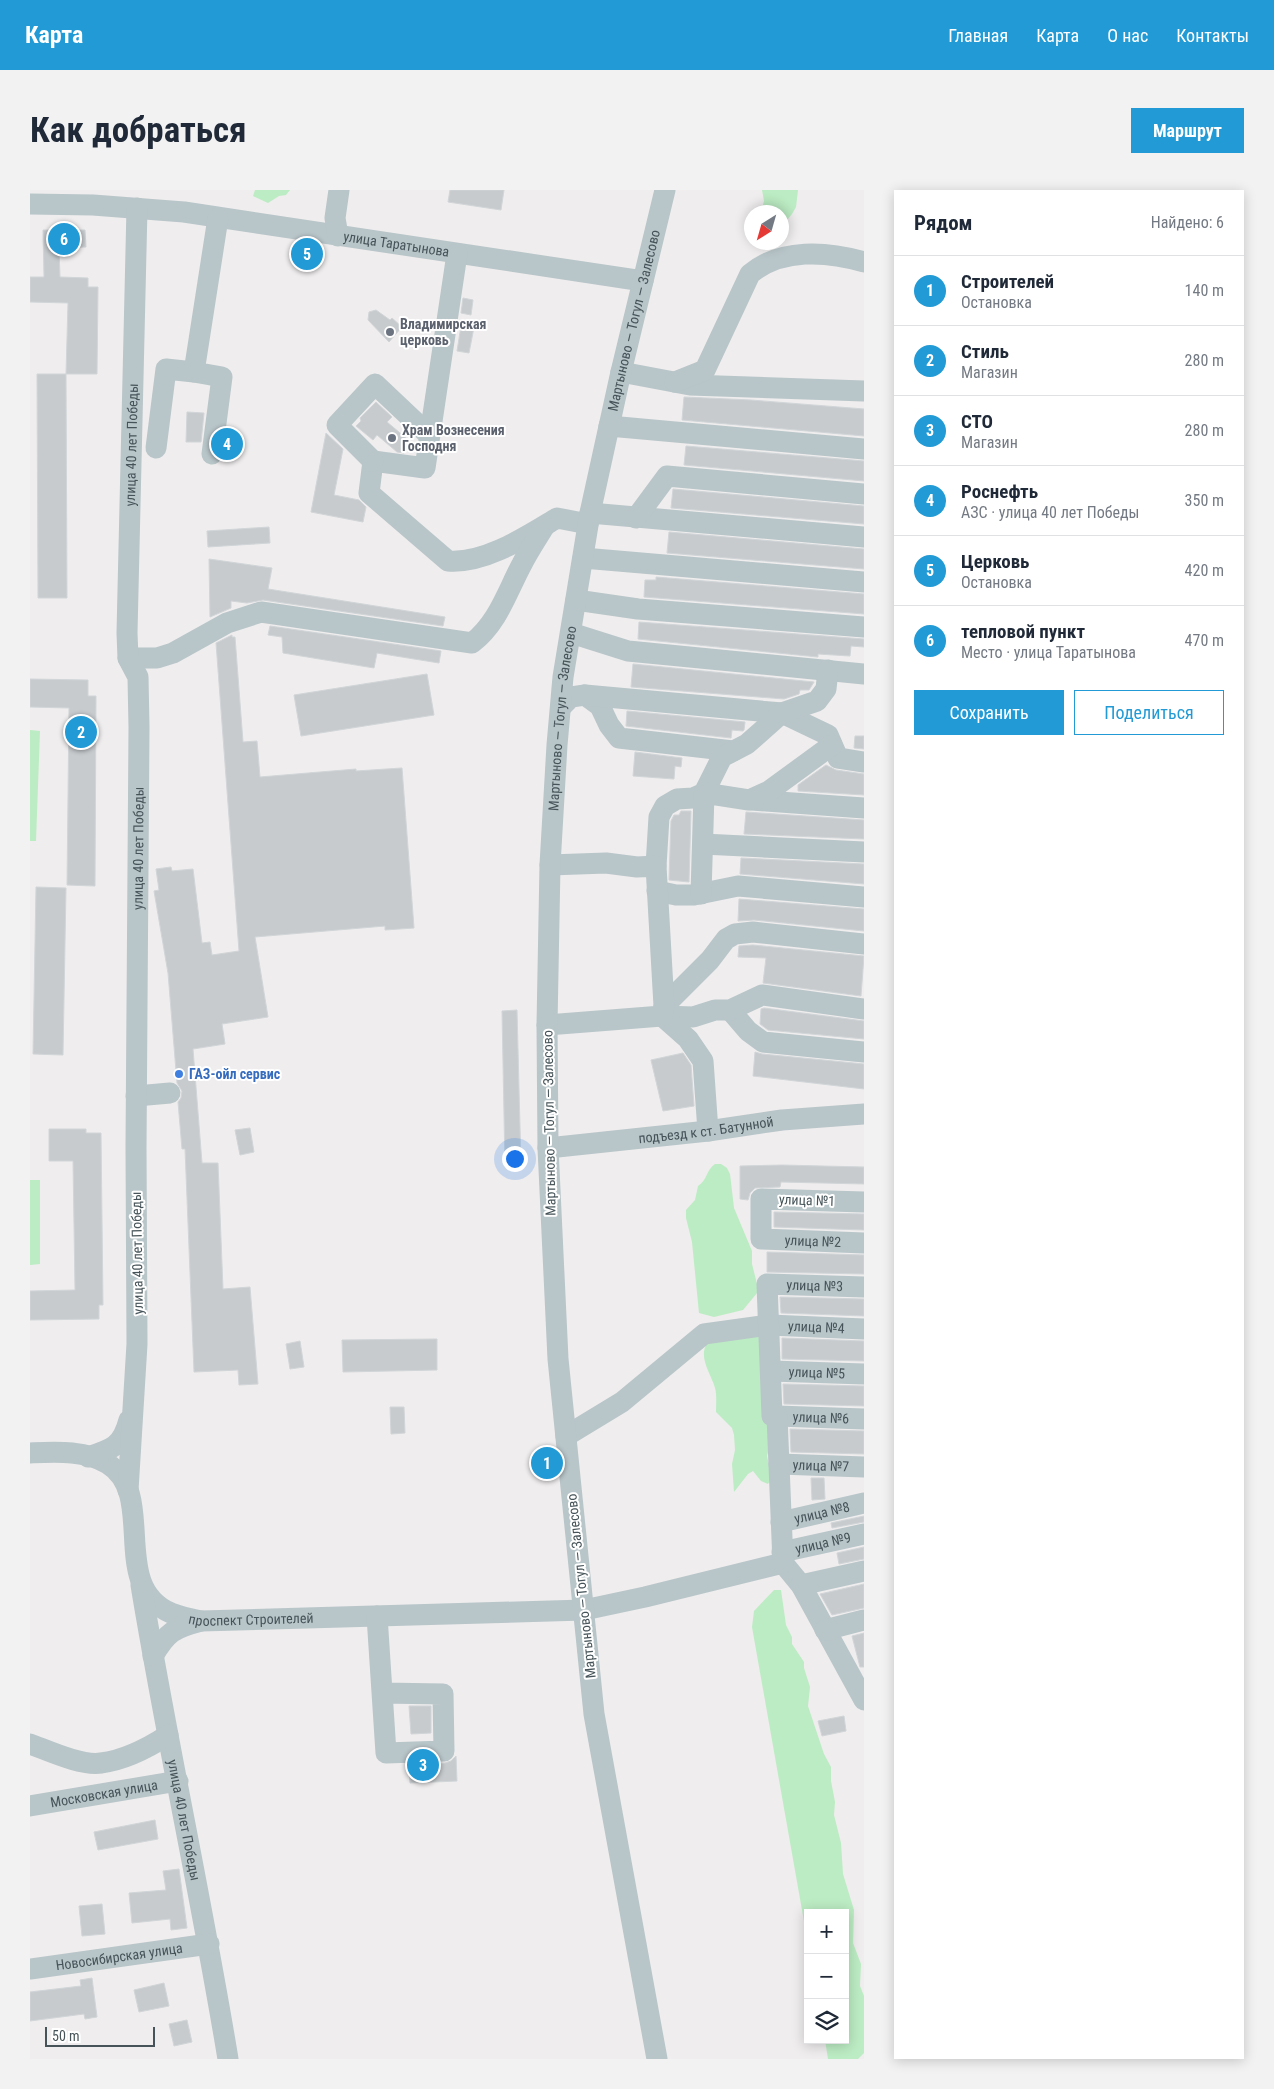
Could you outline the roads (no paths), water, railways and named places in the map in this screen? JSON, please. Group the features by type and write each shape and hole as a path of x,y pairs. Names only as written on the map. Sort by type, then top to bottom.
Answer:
{"street":[{"path":"338,236 335,218 339,190"},
{"name":"Мартыново — Тогул — Залесово","path":"657,2059 594,1714 558,1359 548,1148 547,1025 550,865 561,707 571,634 589,518 621,372 665,190"},
{"name":"улица Таратынова","path":"30,204 92,204 184,212 643,281"},
{"name":"улица 40 лет Победы","path":"128,1490 137,1344 136,1096 139,727 138,677 128,658 127,633 137,208"},
{"path":"194,372 218,218"},
{"path":"429,436 375,384 337,425 373,461 425,468 457,254"},
{"path":"675,382 705,370 750,274 760,265 781,257 828,254 864,262"},
{"path":"156,448 166,369 222,377 212,454"},
{"path":"621,372 690,385 864,391"},
{"path":"609,426 864,449"},
{"path":"373,461 369,494 448,561 479,557 522,539 557,518 636,518 864,537"},
{"path":"636,518 668,476 864,494"},
{"path":"128,658 157,658 173,653 228,623 262,612 472,643 481,636 500,609 522,564 545,525"},
{"path":"583,558 864,582"},
{"path":"576,600 638,609 864,627"},
{"path":"571,634 628,651 863,673"},
{"path":"701,894 704,793 722,757 747,744 782,713 817,701 826,689 828,670"},
{"path":"561,707 571,697 585,695 782,713 828,735 838,758 864,762"},
{"path":"585,695 600,706 609,725 619,738 733,751"},
{"path":"749,800 769,791 832,745"},
{"path":"708,1131 703,1061 688,1039 663,1011 656,866 659,817 665,806 677,799 693,798 704,793 749,800 864,808"},
{"path":"703,844 864,852"},
{"path":"550,865 606,863 637,867 656,866"},
{"path":"657,891 676,895 701,894 738,886 864,897"},
{"path":"663,1011 710,960 726,939 735,934 753,932 864,944"},
{"path":"547,1025 663,1011 693,1017 715,1010 730,1010 762,995 864,1009"},
{"path":"730,1010 748,1031 763,1042 864,1052"},
{"path":"136,1096 170,1093"},
{"name":"подъезд к ст. Батунной","path":"548,1148 708,1131 782,1120 864,1114"},
{"name":"улица №1","path":"761,1240 762,1199 864,1202"},
{"name":"улица №2","path":"761,1240 864,1243"},
{"name":"улица №3","path":"769,1326 767,1284 864,1287"},
{"path":"769,1326 772,1416 777,1416 783,1557 801,1585 825,1630 855,1668 864,1700"},
{"name":"улица №4","path":"566,1436 622,1402 704,1334 769,1326 864,1329"},
{"name":"улица №5","path":"771,1371 864,1374"},
{"path":"88,1457 112,1449 121,1442 126,1433 133,1408"},
{"name":"улица №6","path":"777,1416 864,1419"},
{"name":"проспект Строителей","path":"30,1453 76,1454 109,1464 118,1473 128,1490 140,1579 148,1594 158,1605 170,1613 201,1621 584,1610"},
{"name":"улица №7","path":"779,1464 864,1467"},
{"name":"улица №8","path":"781,1522 864,1503"},
{"name":"улица №9","path":"584,1610 646,1597 864,1534"},
{"path":"801,1585 864,1571"},
{"name":"улица 40 лет Победы","path":"140,1579 152,1656 209,1944 228,2059"},
{"path":"377,1616 382,1693"},
{"path":"825,1630 864,1620"},
{"path":"152,1656 161,1642 173,1630 180,1626 201,1621"},
{"path":"30,1744 75,1760 100,1763 144,1751 168,1735"},
{"name":"Московская улица","path":"30,1806 178,1781"},
{"name":"Новосибирская улица","path":"30,1969 209,1944"}],"place":[{"name":"тепловой пункт","path":"64,239"},
{"name":"Церковь","path":"307,254"},
{"name":"Владимирская церковь","path":"390,332"},
{"name":"Храм Вознесения Господня","path":"392,438"},
{"name":"Роснефть","path":"227,444"},
{"name":"Стиль","path":"81,732"},
{"name":"ГАЗ-ойл сервис","path":"179,1074"},
{"name":"Строителей","path":"547,1463"},
{"name":"СТО","path":"423,1765"}]}
